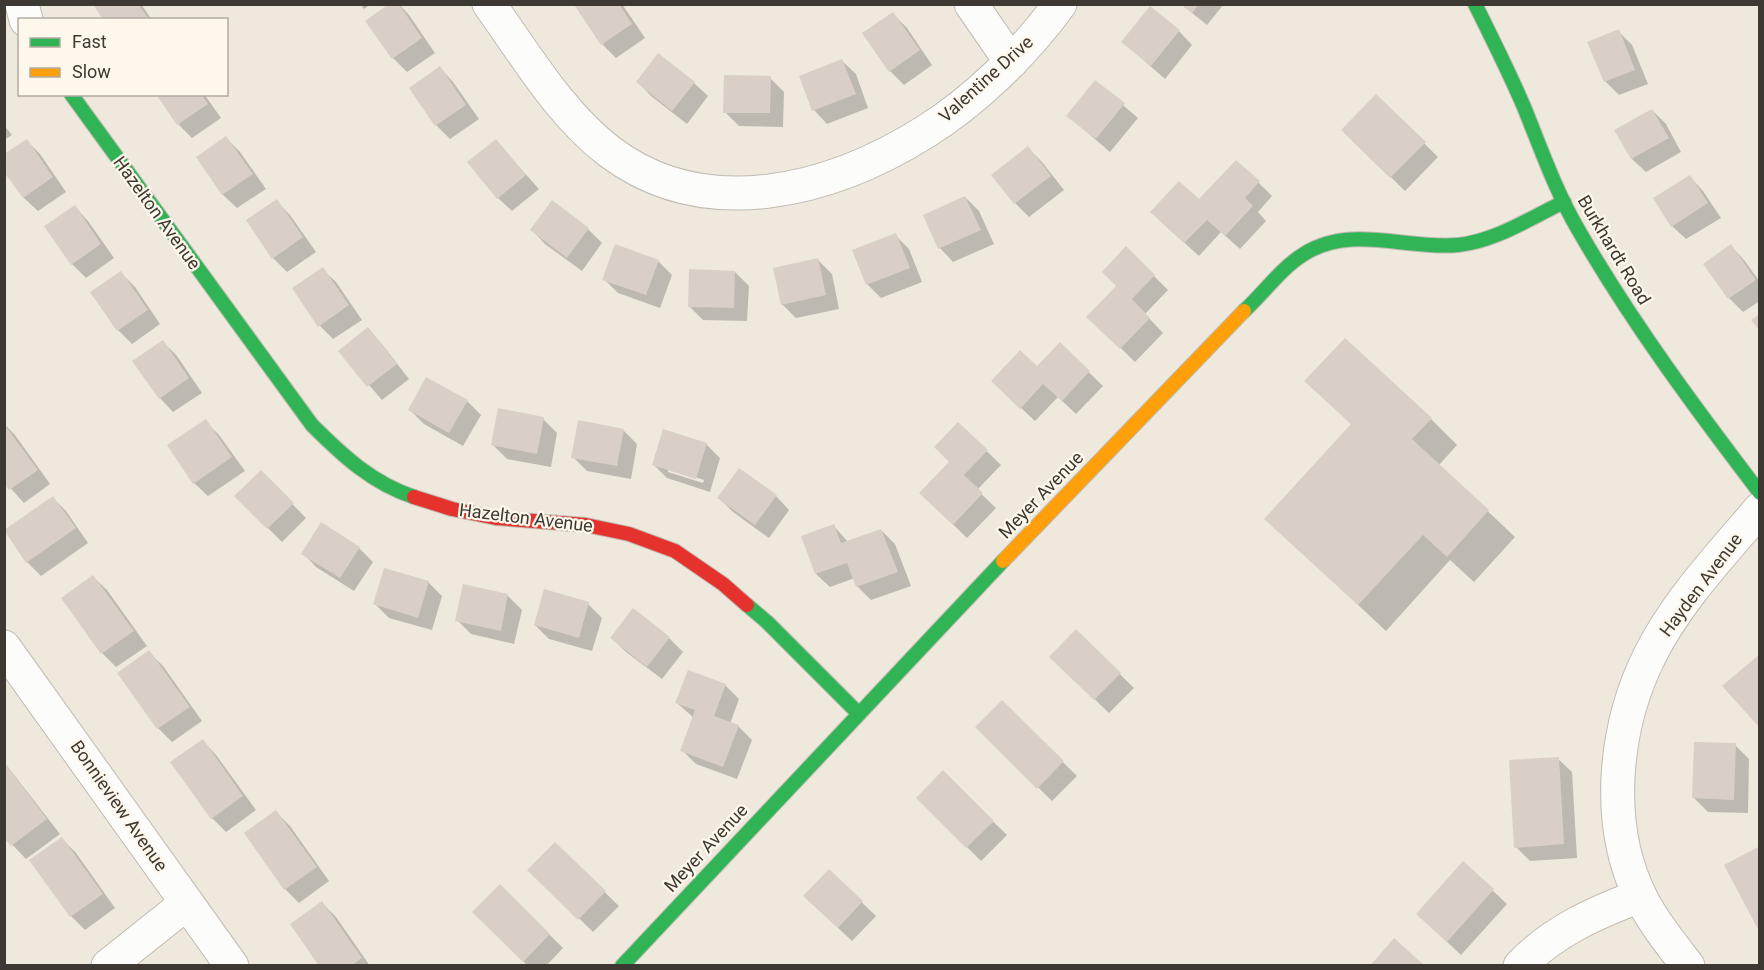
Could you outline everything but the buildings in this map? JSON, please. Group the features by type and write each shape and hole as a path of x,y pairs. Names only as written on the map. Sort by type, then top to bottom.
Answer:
{"street":[{"name":"Valentine Drive","path":"489,4 554,94 580,125 610,152 639,171 671,184 715,194 749,194 791,187 838,174 884,156 926,132 964,104 1011,62 1060,4"},
{"path":"971,4 1011,62"},
{"name":"Burkhardt Road","path":"1475,4 1579,231 1616,291 1710,429 1760,493"},
{"name":"Hazelton Avenue","path":"72,96 312,425 346,459 375,479 409,495 452,509 496,518 586,525 629,534 675,551 723,584 767,622 858,712"},
{"name":"Meyer Avenue","path":"622,966 858,712 1220,334 1303,254 1325,244 1348,239 1428,247 1461,245 1504,233 1564,202"},
{"name":"Hayden Avenue","path":"1688,966 1655,923 1640,896 1626,856 1620,820 1618,783 1624,727 1635,687 1651,653 1681,605 1760,509"},
{"name":"Bonnieview Avenue","path":"4,647 135,827 232,966"},
{"path":"1520,966 1557,935 1595,913 1640,896"},
{"path":"108,966 187,903"}],"traffic: fast":[{"path":"1475,4 1518,94 1556,186 1579,231 1643,332 1760,493"},
{"path":"72,96 312,425 371,476 414,497"},
{"path":"1244,311 1288,266 1304,254 1322,245 1360,239 1439,246 1472,243 1499,234 1564,202"},
{"path":"622,966 1003,561"},
{"path":"747,605 857,712"}],"traffic: slow":[{"path":"1003,561 1244,311"}],"traffic: jam":[{"path":"414,497 452,509 496,518 586,525 629,534 675,551 723,584 747,605"}]}
